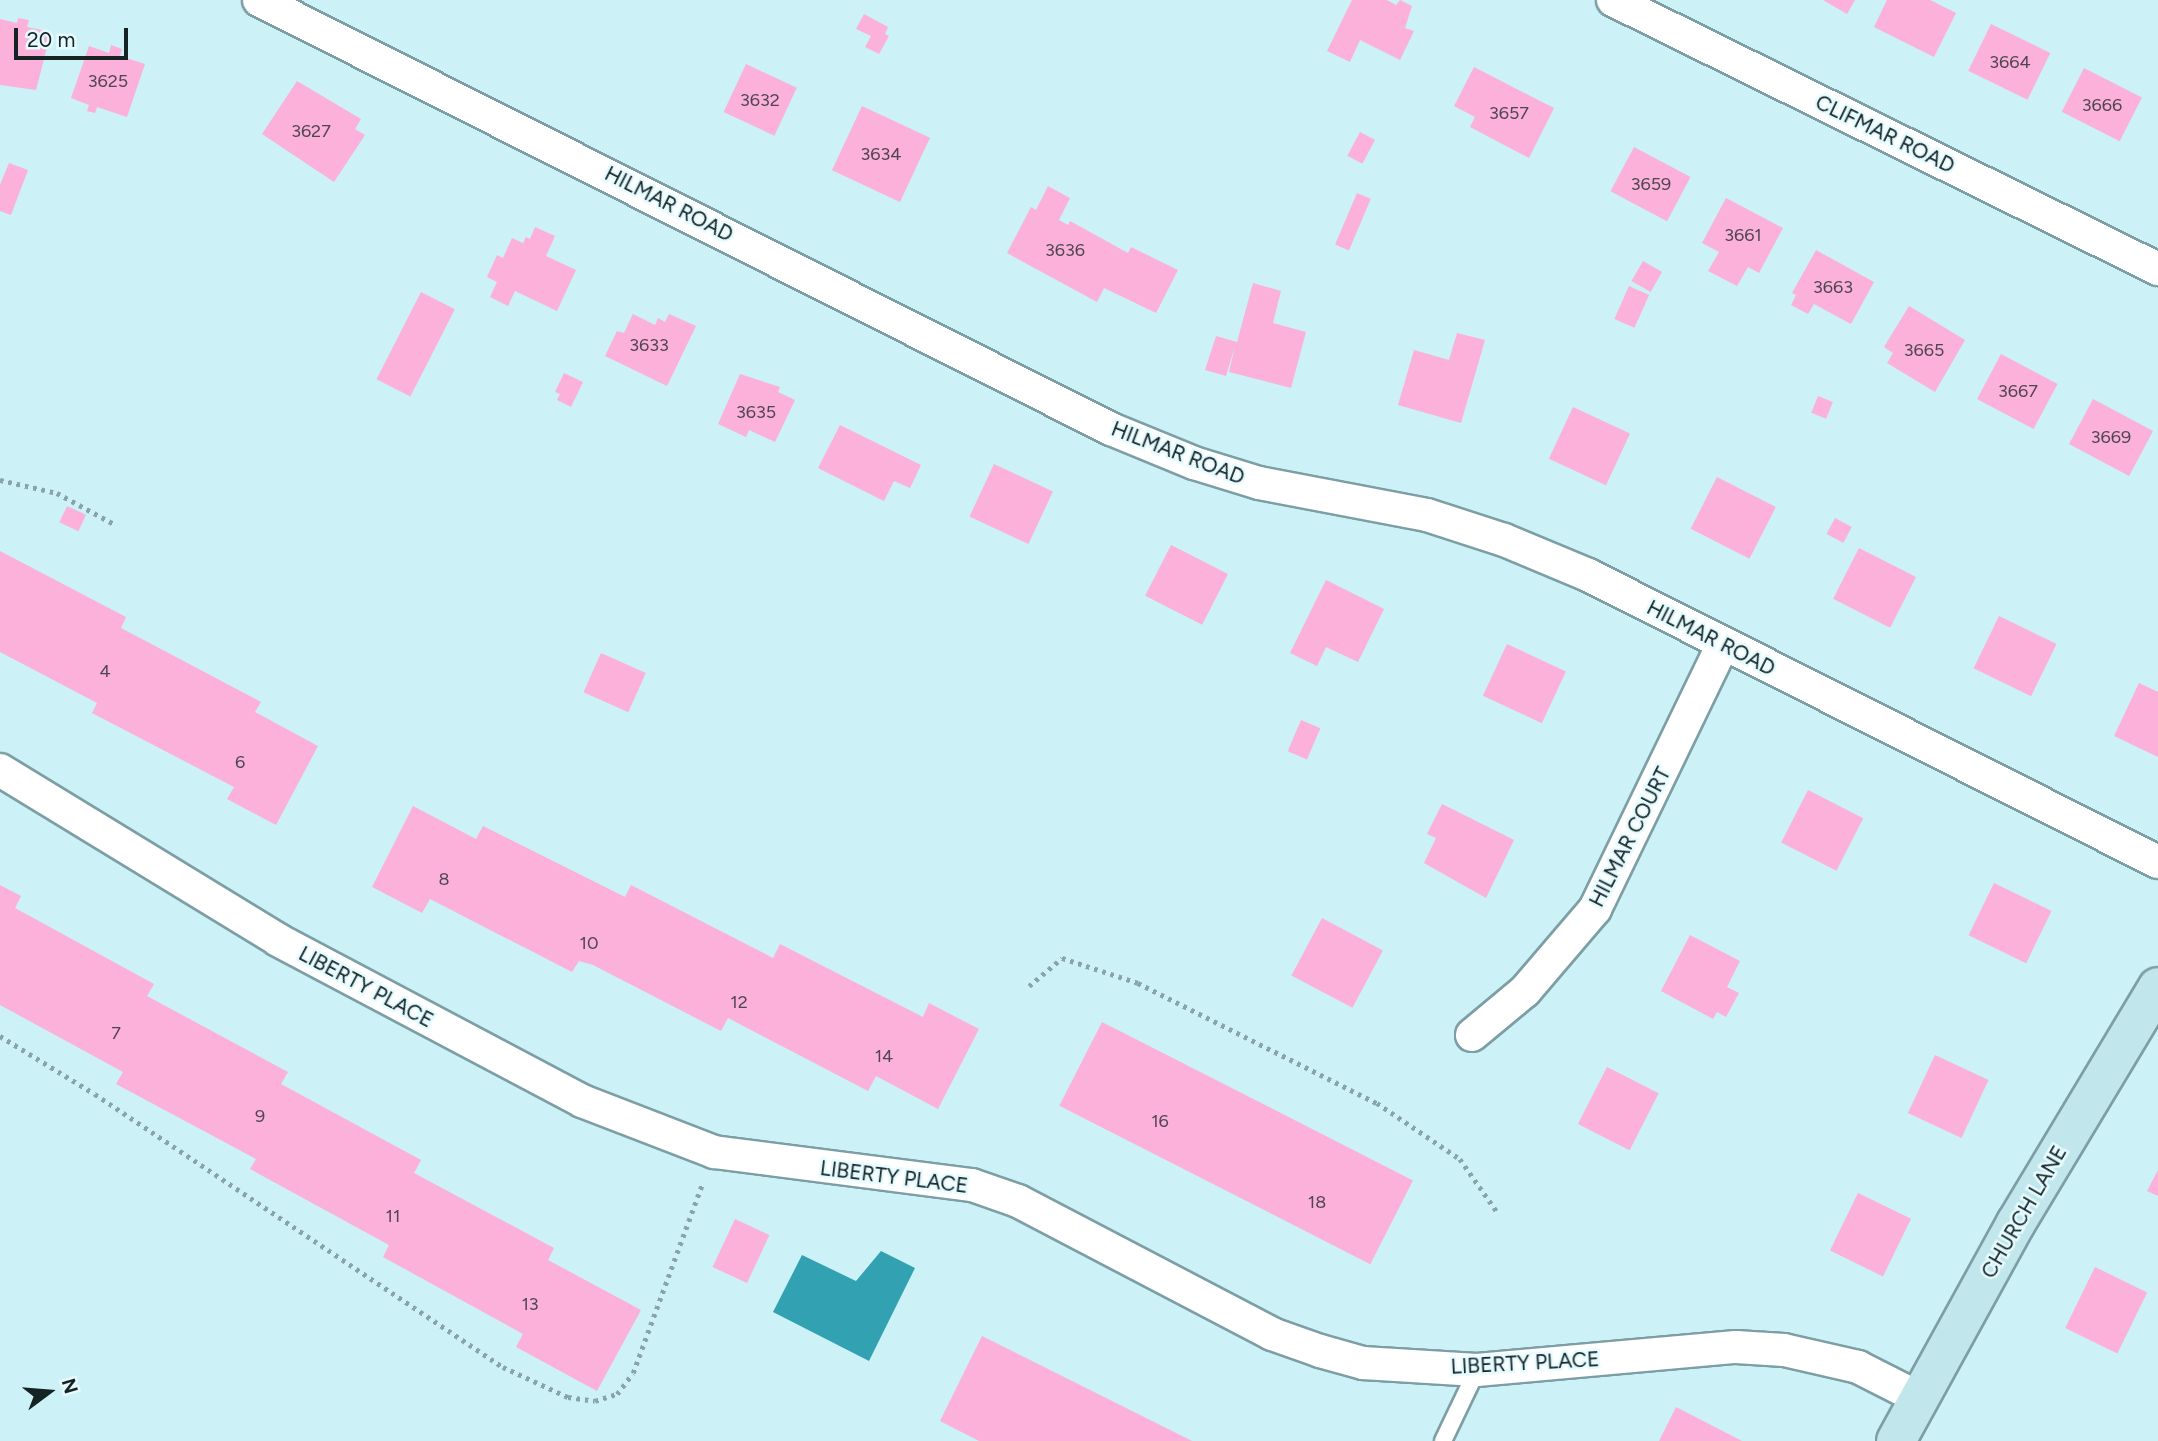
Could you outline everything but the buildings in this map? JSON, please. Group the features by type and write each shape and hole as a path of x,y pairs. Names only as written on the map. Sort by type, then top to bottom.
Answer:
{"street":[{"name":"HILMAR ROAD","path":"259,0 1111,429 1194,463 1259,483 1427,516 1504,540 1588,575 2158,862"},
{"name":"CLIFMAR ROAD","path":"1613,0 2158,269"},
{"name":"HILMAR COURT","path":"1472,1035 1525,990 1595,909 1723,645"},
{"name":"LIBERTY PLACE","path":"0,770 278,940 582,1101 714,1152 972,1185 1018,1201 1272,1334 1363,1363 1477,1370 1735,1347 1784,1350 1858,1367 1919,1398"},
{"name":"CHURCH LANE","path":"1896,1441 2016,1223 2158,987"}],"lane":[{"path":"1443,1441 1477,1370"}],"path":[{"path":"0,481 57,493 114,524"},
{"path":"1030,986 1062,958 1138,984 1377,1103 1460,1159 1498,1213"},
{"path":"0,1036 106,1101 503,1367 568,1397 595,1401 617,1394 633,1373 714,1152"}],"water":[{"path":"881,1251 915,1268 869,1361 773,1312 802,1255 856,1281"}]}
